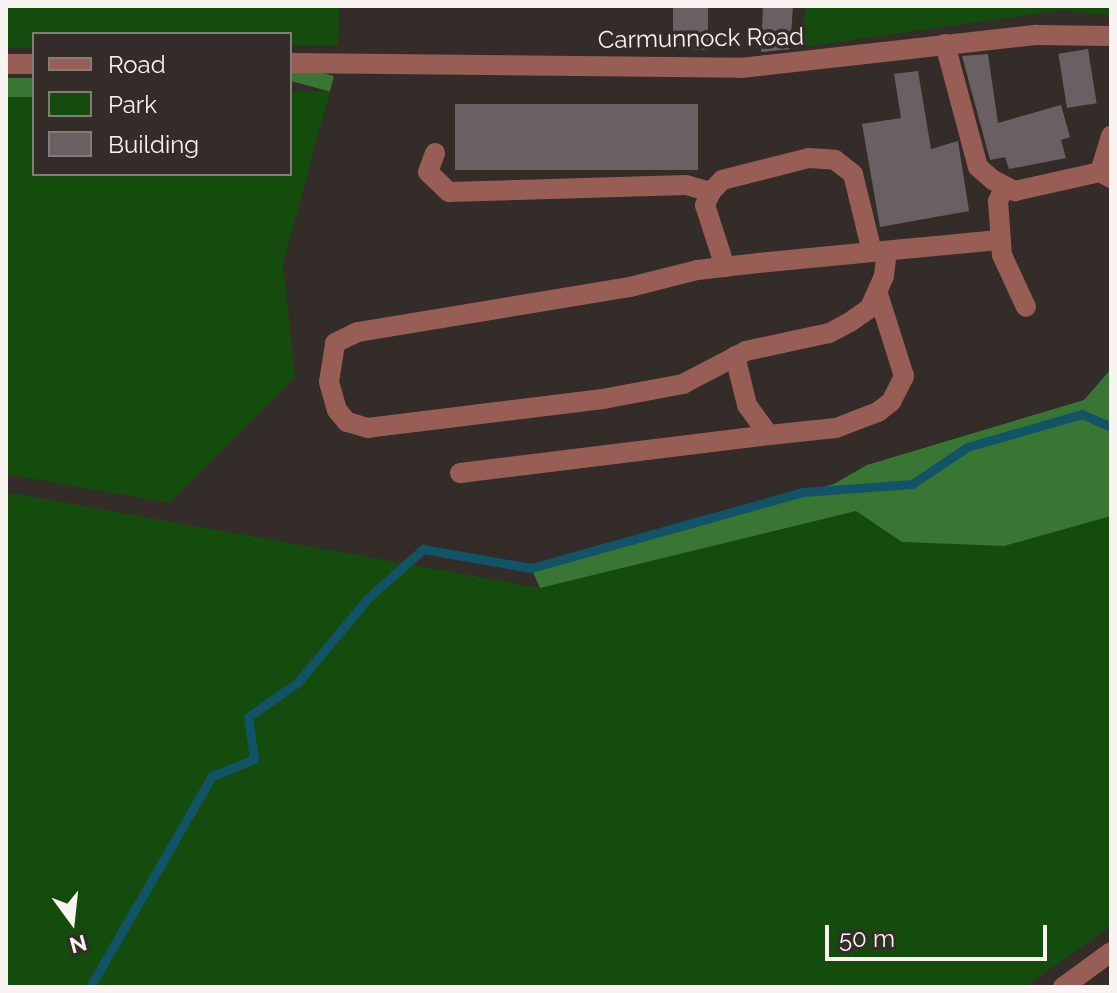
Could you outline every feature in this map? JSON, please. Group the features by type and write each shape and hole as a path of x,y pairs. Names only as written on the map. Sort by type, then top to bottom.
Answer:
{"street":[{"name":"Carmunnock Road","path":"292,63 741,68 1037,35 1111,36"},
{"path":"945,44 978,167 1005,186 1015,191 1044,189 1106,175 1111,136"},
{"path":"6,64 32,64"},
{"path":"435,153 428,172 449,192 673,185 711,192"},
{"path":"460,473 507,471 557,460 836,428 891,402 904,376 902,359 878,294 880,251 853,174 835,160 781,163 722,180 705,205 725,267"},
{"path":"1005,186 998,201 999,240 1006,271 1026,307"},
{"path":"878,294 870,308 829,333 735,356 683,384 603,399 368,428 347,422 337,410 329,382 335,343 347,336 725,267 999,240"},
{"path":"735,356 747,405 769,435"},
{"path":"1063,987 1111,952"}],"green space":[{"path":"6,6 340,6 338,45 292,45 292,32 32,32 32,48 6,48"},
{"path":"805,6 1111,6 1111,16 1063,10 802,47"},
{"path":"292,65 334,76 330,91 292,81"},
{"path":"6,78 32,78 32,97 6,97"},
{"path":"330,91 283,264 295,377 169,503 6,474 6,97 32,96 32,176 292,176 292,92"},
{"path":"1111,369 1111,516 1004,546 902,542 856,511 540,588 531,568 834,484 867,465 1084,400"},
{"path":"6,492 540,588 856,511 902,542 1004,546 1111,516 1111,926 1025,987 6,987"}],"building":[{"path":"673,6 708,6 708,50 673,50"},
{"path":"763,6 793,6 790,49 761,52"},
{"path":"1088,49 1097,103 1067,108 1058,54"},
{"path":"988,54 998,123 1061,105 1070,137 1061,140 1066,158 1009,169 1005,157 990,160 962,56"},
{"path":"918,71 931,149 958,141 969,211 880,227 862,124 901,118 894,74"},
{"path":"455,104 698,104 698,170 455,170"}],"waterway":[{"path":"90,987 212,776 254,759 248,717 298,682 368,598 423,549 531,568 803,492 912,484 967,447 1082,414 1111,427"}]}
